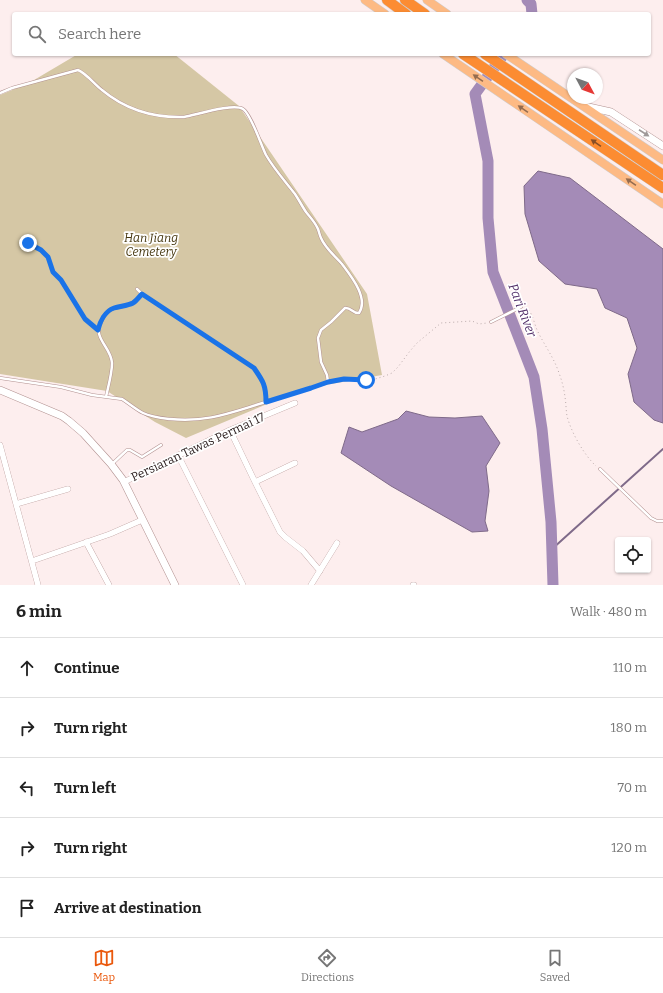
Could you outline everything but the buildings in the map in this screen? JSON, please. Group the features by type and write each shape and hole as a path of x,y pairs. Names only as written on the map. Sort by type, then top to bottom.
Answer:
{"highway":[{"path":"387,0 403,12"},
{"path":"404,0 422,12"},
{"path":"466,56 663,188"},
{"path":"488,56 663,175"}],"main road":[{"path":"365,0 382,12"},
{"path":"427,0 444,12"},
{"path":"446,56 663,204"},
{"path":"509,56 663,160"},
{"path":"636,141 663,153"}],"street":[{"path":"584,106 611,112 663,146"},
{"path":"0,390 66,418 111,464 124,482 175,585"},
{"name":"Persiaran Tawas Permai 17","path":"124,482 230,430 295,403"},
{"path":"230,430 280,532 299,548 320,571"},
{"path":"0,445 38,585"},
{"path":"178,455 244,585"},
{"path":"255,482 295,463"},
{"path":"16,504 68,489"},
{"path":"32,562 110,534 142,520"},
{"path":"86,542 109,585"},
{"path":"311,585 337,543"}],"lane":[{"path":"434,0 439,9"},
{"path":"0,93 12,88 78,70 118,102 128,108 144,113 184,117 232,107 237,107 244,110 249,115 265,153 272,165 316,225 328,249 342,264 353,280 361,295 362,301 360,312 356,313 348,308 345,308 319,334 320,358 328,382 230,414 197,420 161,418 143,413 126,401 92,395 61,387 0,378"},
{"path":"28,243 41,250 48,257 53,272 61,280 85,319 98,330 110,354 112,364 106,398"},
{"path":"137,289 142,294 254,368 263,381 266,391 266,402"},
{"path":"98,330 106,313 113,308 132,303 142,294"},
{"path":"491,322 521,307"},
{"path":"111,464 126,450 130,450 142,457 161,445"},
{"path":"600,469 651,518 657,521 663,521"}],"path":[{"path":"521,307 525,307 530,311 537,330 557,368 565,398 569,424 588,457 600,469"},
{"path":"328,382 344,379 372,380 386,376 395,370 417,343 441,324 472,321 476,324 491,322"}],"green space":[{"name":"Han Jiang Cemetery","path":"75,56 176,56 239,106 367,294 382,375 303,389 186,438 155,422 107,391 0,374 0,95 29,83"}],"shaded area":[{"path":"538,171 570,178 663,249 663,423 654,420 634,402 628,374 637,348 627,318 605,308 597,289 565,284 539,261 525,214 524,186"},
{"path":"406,411 429,417 455,418 482,416 500,443 486,466 489,491 485,521 488,531 472,532 391,486 341,453 349,427 362,432 398,419"}],"waterway":[{"name":"Pari River","path":"527,0 531,4 532,12"},
{"name":"Pari River","path":"503,56 475,94 488,161 488,218 493,272 534,377 542,429 551,522 553,585"},
{"path":"552,549 663,449"}],"route":[{"path":"28,243 41,250 48,257 53,272 61,280 85,319 98,330 106,313 113,308 132,303 142,294 254,368 263,381 266,391 266,402 328,382 344,379 366,380"}]}
